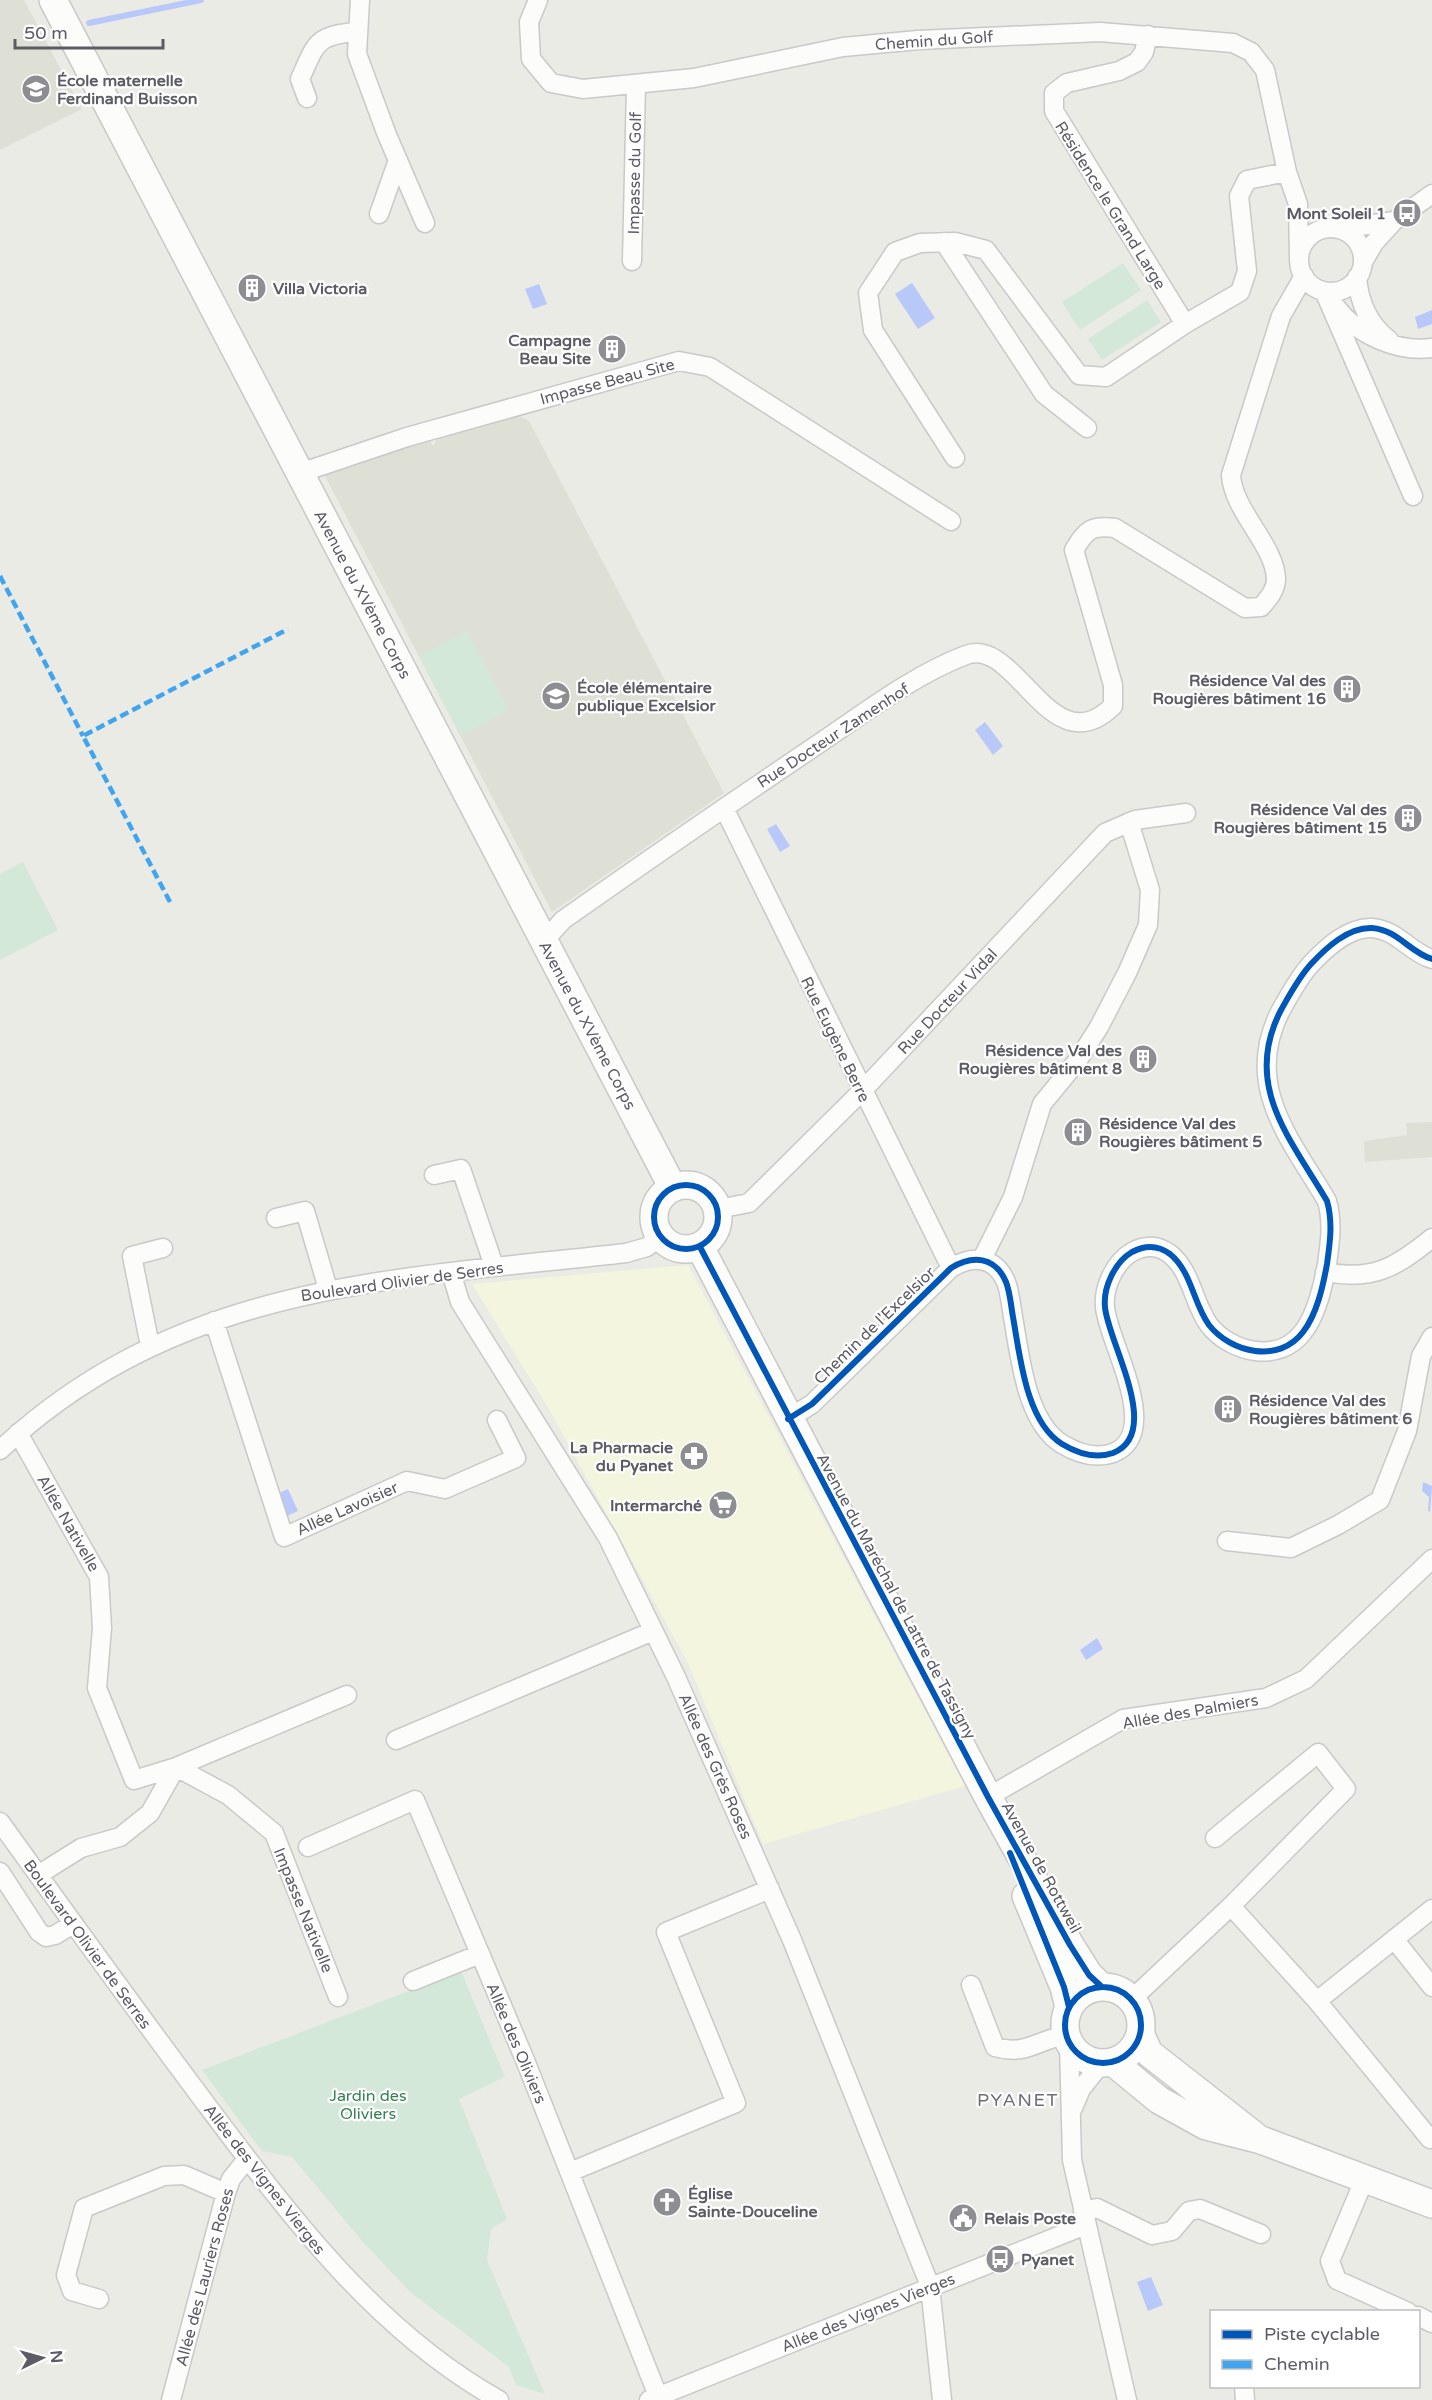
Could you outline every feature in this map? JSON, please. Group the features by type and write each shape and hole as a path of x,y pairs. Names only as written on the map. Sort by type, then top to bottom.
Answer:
{"main road":[{"name":"Avenue du XVème Corps","path":"53,0 673,1188"},
{"path":"687,1185 698,1186 713,1199 718,1209 715,1232 700,1247 678,1249 668,1244 660,1236 655,1226 656,1206 661,1197 673,1188 687,1185"},
{"name":"Avenue du Maréchal de Lattre de Tassigny","path":"700,1247 788,1419 988,1797"},
{"name":"Avenue de Rottweil","path":"988,1797 1070,1945 1089,1975 1102,1987"},
{"name":"Avenue de Rottweil","path":"988,1797 1064,1988 1069,2007"},
{"path":"1141,2035 1135,2048 1126,2057 1107,2063 1088,2061 1068,2039 1065,2019 1069,2007 1086,1990 1102,1987 1122,1992 1132,1999 1139,2010 1141,2035 1149,2053 1261,2140"},
{"path":"1107,2063 1159,2100 1206,2126 1261,2140 1432,2204"}],"street":[{"path":"360,0 357,54 425,222"},
{"name":"Chemin du Golf","path":"538,0 529,22 528,40 531,59 551,83 583,89 636,85 718,74 812,53 871,44 1088,32 1148,34 1225,41 1251,52 1265,70 1287,171 1298,204 1299,257"},
{"path":"307,98 300,79 316,44 334,33 357,32"},
{"name":"Résidence le Grand Large","path":"1148,34 1144,52 1137,62 1090,80 1067,83 1054,93 1054,111 1185,324"},
{"name":"Impasse du Golf","path":"632,261 636,85"},
{"path":"379,214 398,160"},
{"path":"955,458 873,330 868,293 895,252 920,243 944,242 955,242 986,250 1079,375 1106,377 1185,324 1240,292 1247,271 1239,196 1247,180 1287,171"},
{"path":"1394,221 1313,233 1306,240 1299,257 1304,276 1316,288 1325,291 1340,290 1360,270 1374,243 1394,221 1432,194"},
{"path":"1298,204 1357,242 1360,296 1368,316 1378,330 1392,343"},
{"path":"944,242 1044,394 1087,428"},
{"name":"Rue Docteur Zamenhof","path":"544,941 563,920 724,808 897,691 968,654 992,656 1064,721 1082,723 1102,717 1113,706 1113,685 1074,550 1083,534 1098,525 1115,528 1245,608 1261,607 1271,595 1276,579 1268,556 1231,489 1230,475 1281,316 1304,276"},
{"path":"1325,291 1337,309 1356,327 1378,340 1424,349 1432,348"},
{"path":"1325,291 1413,496"},
{"name":"Impasse Beau Site","path":"300,473 406,437 679,361 710,367 951,521"},
{"name":"Rue Eugène Berre","path":"724,808 951,1268"},
{"name":"Rue Docteur Vidal","path":"718,1209 748,1203 862,1091 1106,833 1129,822 1186,813"},
{"path":"1129,822 1150,890 1148,925 1127,974 1099,1027 1078,1060 1042,1104 1013,1197 982,1259 994,1265 1006,1282 1015,1331 1037,1419 1043,1428 1059,1442 1075,1451 1092,1455 1111,1454 1120,1449 1130,1437 1134,1424 1134,1402 1105,1307 1110,1278 1128,1255 1149,1247 1163,1250 1171,1255 1185,1273 1203,1315 1214,1330 1233,1345 1255,1351 1281,1349 1304,1331 1315,1308 1325,1272 1330,1238 1329,1208 1290,1142 1267,1085 1265,1056 1271,1030 1308,968 1329,947 1356,931 1374,928 1388,931 1419,954 1432,959"},
{"path":"435,1175 461,1169 494,1266"},
{"path":"276,1218 305,1211 328,1288"},
{"name":"Boulevard Olivier de Serres","path":"0,1450 18,1433 99,1375 150,1346 274,1301 328,1288 494,1266 626,1253 647,1247 660,1236"},
{"path":"1325,1272 1349,1277 1368,1276 1412,1254 1432,1238"},
{"path":"150,1346 132,1256 163,1248"},
{"name":"Chemin de l'Excelsior","path":"788,1419 812,1404 951,1268 966,1260 982,1259"},
{"name":"Allée des Grès Roses","path":"451,1272 460,1302 608,1538 770,1888 930,2286 942,2400"},
{"name":"Allée Lavoisier","path":"214,1321 284,1537 407,1481 445,1489 516,1458 497,1420"},
{"path":"1227,1541 1291,1548 1338,1525 1380,1500 1407,1431 1421,1356 1432,1337"},
{"name":"Allée Nativelle","path":"18,1433 99,1577 102,1628 97,1688 134,1780 176,1767"},
{"name":"Allée des Palmiers","path":"988,1797 1123,1719 1266,1698 1306,1679 1354,1636 1432,1559"},
{"path":"396,1740 653,1631"},
{"path":"38,1875 81,1848 120,1837 150,1813 176,1767 347,1695"},
{"path":"1132,1999 1231,1906 1346,1789 1318,1754 1215,1838"},
{"name":"Impasse Nativelle","path":"176,1767 228,1795 274,1833 338,1996"},
{"name":"Allée des Oliviers","path":"308,1847 415,1800 570,2172 654,2398"},
{"name":"Boulevard Olivier de Serres","path":"0,1822 177,2065"},
{"path":"0,1872 39,1932 46,1937 55,1935 73,1924"},
{"path":"570,2172 736,2103 666,1932 770,1888"},
{"path":"1231,1906 1317,2001 1430,2139"},
{"path":"1317,2001 1432,1909"},
{"path":"1394,1940 1432,1987"},
{"path":"414,1981 480,1954"},
{"path":"971,1985 995,2047 1012,2052 1052,2037 1068,2039 1072,2160 1127,2400"},
{"path":"1071,2122 1081,2089 1107,2063"},
{"name":"Allée des Vignes Vierges","path":"177,2065 247,2159 323,2253 431,2357 499,2400"},
{"name":"Allée des Lauriers Roses","path":"171,2400 226,2193 231,2180 247,2159"},
{"path":"99,2299 72,2291 66,2275 84,2208 166,2176 184,2175 226,2193"},
{"path":"1365,2178 1330,2261 1338,2280 1404,2310"},
{"path":"1085,2218 1097,2208 1152,2235 1172,2231 1189,2211 1200,2209 1261,2234"},
{"name":"Allée des Vignes Vierges","path":"654,2398 930,2286 1085,2218"}],"shaded area":[{"name":"École maternelle Ferdinand Buisson","path":"0,0 24,0 82,109 0,150"},
{"name":"École élémentaire publique Excelsior","path":"513,413 529,421 724,793 552,912 323,472 427,436 433,446 441,432"},
{"path":"1432,1122 1432,1157 1365,1162 1364,1141 1407,1135 1406,1123"},
{"path":"688,1265 965,1786 763,1844 688,1663 549,1409 472,1284"}],"green space":[{"path":"1123,263 1141,290 1080,330 1062,302"},
{"path":"1147,300 1161,322 1102,360 1088,339"},
{"path":"467,631 509,710 461,736 419,656"},
{"path":"23,862 58,930 0,960 0,874"},
{"name":"Jardin des Oliviers","path":"461,1971 505,2077 459,2099 507,2219 491,2229 487,2260 545,2394 516,2385 509,2367 410,2292 362,2241 292,2157 262,2151 202,2070"}],"water":[{"path":"912,283 935,318 918,329 895,294"},
{"path":"539,284 547,304 533,309 525,289"},
{"path":"1432,310 1432,324 1418,329 1415,317"},
{"path":"985,722 1003,746 993,755 975,730"},
{"path":"776,824 790,846 780,852 767,829"},
{"path":"1423,1482 1432,1486 1430,1512 1428,1511 1429,1497 1422,1491"},
{"path":"288,1489 298,1511 287,1516 277,1494"},
{"path":"1097,1638 1103,1649 1086,1660 1080,1650"},
{"path":"1151,2277 1163,2305 1148,2311 1137,2282"}],"waterway":[{"path":"89,23 201,0"}],"marked path":[{"path":"0,576 83,736"},
{"path":"170,902 83,736 288,629"}],"cycle path":[{"path":"788,1419 812,1404 951,1268 967,1261 982,1260 996,1267 1001,1273 1008,1290 1022,1369 1040,1420 1050,1434 1062,1444 1087,1454 1113,1453 1127,1442 1134,1426 1129,1385 1105,1307 1106,1291 1111,1276 1120,1262 1132,1252 1151,1247 1170,1254 1188,1279 1209,1325 1218,1335 1230,1342 1255,1351 1269,1351 1293,1342 1308,1325 1319,1300 1328,1256 1330,1217 1327,1201 1286,1133 1276,1110 1269,1087 1267,1063 1270,1037 1281,1010 1303,974 1323,951 1354,931 1372,928 1381,930 1432,959"},
{"path":"680,1185 692,1185 709,1194 716,1205 718,1217 716,1229 709,1240 692,1249 680,1249 668,1244 659,1235 654,1223 654,1211 659,1199 668,1190 680,1185"},
{"path":"700,1247 988,1797 1070,1945 1089,1975 1102,1987"},
{"path":"1010,1853 1064,1987 1069,2007"},
{"path":"1096,1987 1110,1987 1124,1993 1135,2004 1141,2018 1141,2025 1138,2040 1130,2052 1110,2063 1096,2063 1082,2057 1071,2046 1065,2032 1065,2018 1071,2004 1082,1993 1096,1987"}],"place":[{"name":"École maternelle Ferdinand Buisson","path":"36,89"},
{"name":"Mont Soleil 1","path":"1407,213"},
{"name":"Villa Victoria","path":"252,288"},
{"name":"Campagne Beau Site","path":"612,349"},
{"name":"Résidence Val des Rougières bâtiment 16","path":"1347,689"},
{"name":"École élémentaire publique Excelsior","path":"556,696"},
{"name":"Résidence Val des Rougières bâtiment 15","path":"1408,818"},
{"name":"Résidence Val des Rougières bâtiment 8","path":"1143,1059"},
{"name":"Résidence Val des Rougières bâtiment 5","path":"1078,1132"},
{"name":"Résidence Val des Rougières bâtiment 6","path":"1228,1409"},
{"name":"La Pharmacie du Pyanet","path":"694,1456"},
{"name":"Intermarché","path":"723,1505"},
{"name":"Église Sainte-Douceline","path":"667,2202"},
{"name":"Relais Poste","path":"963,2218"},
{"name":"Pyanet","path":"1000,2259"}],"district":[{"name":"PYANET","path":"1018,2100"}]}
